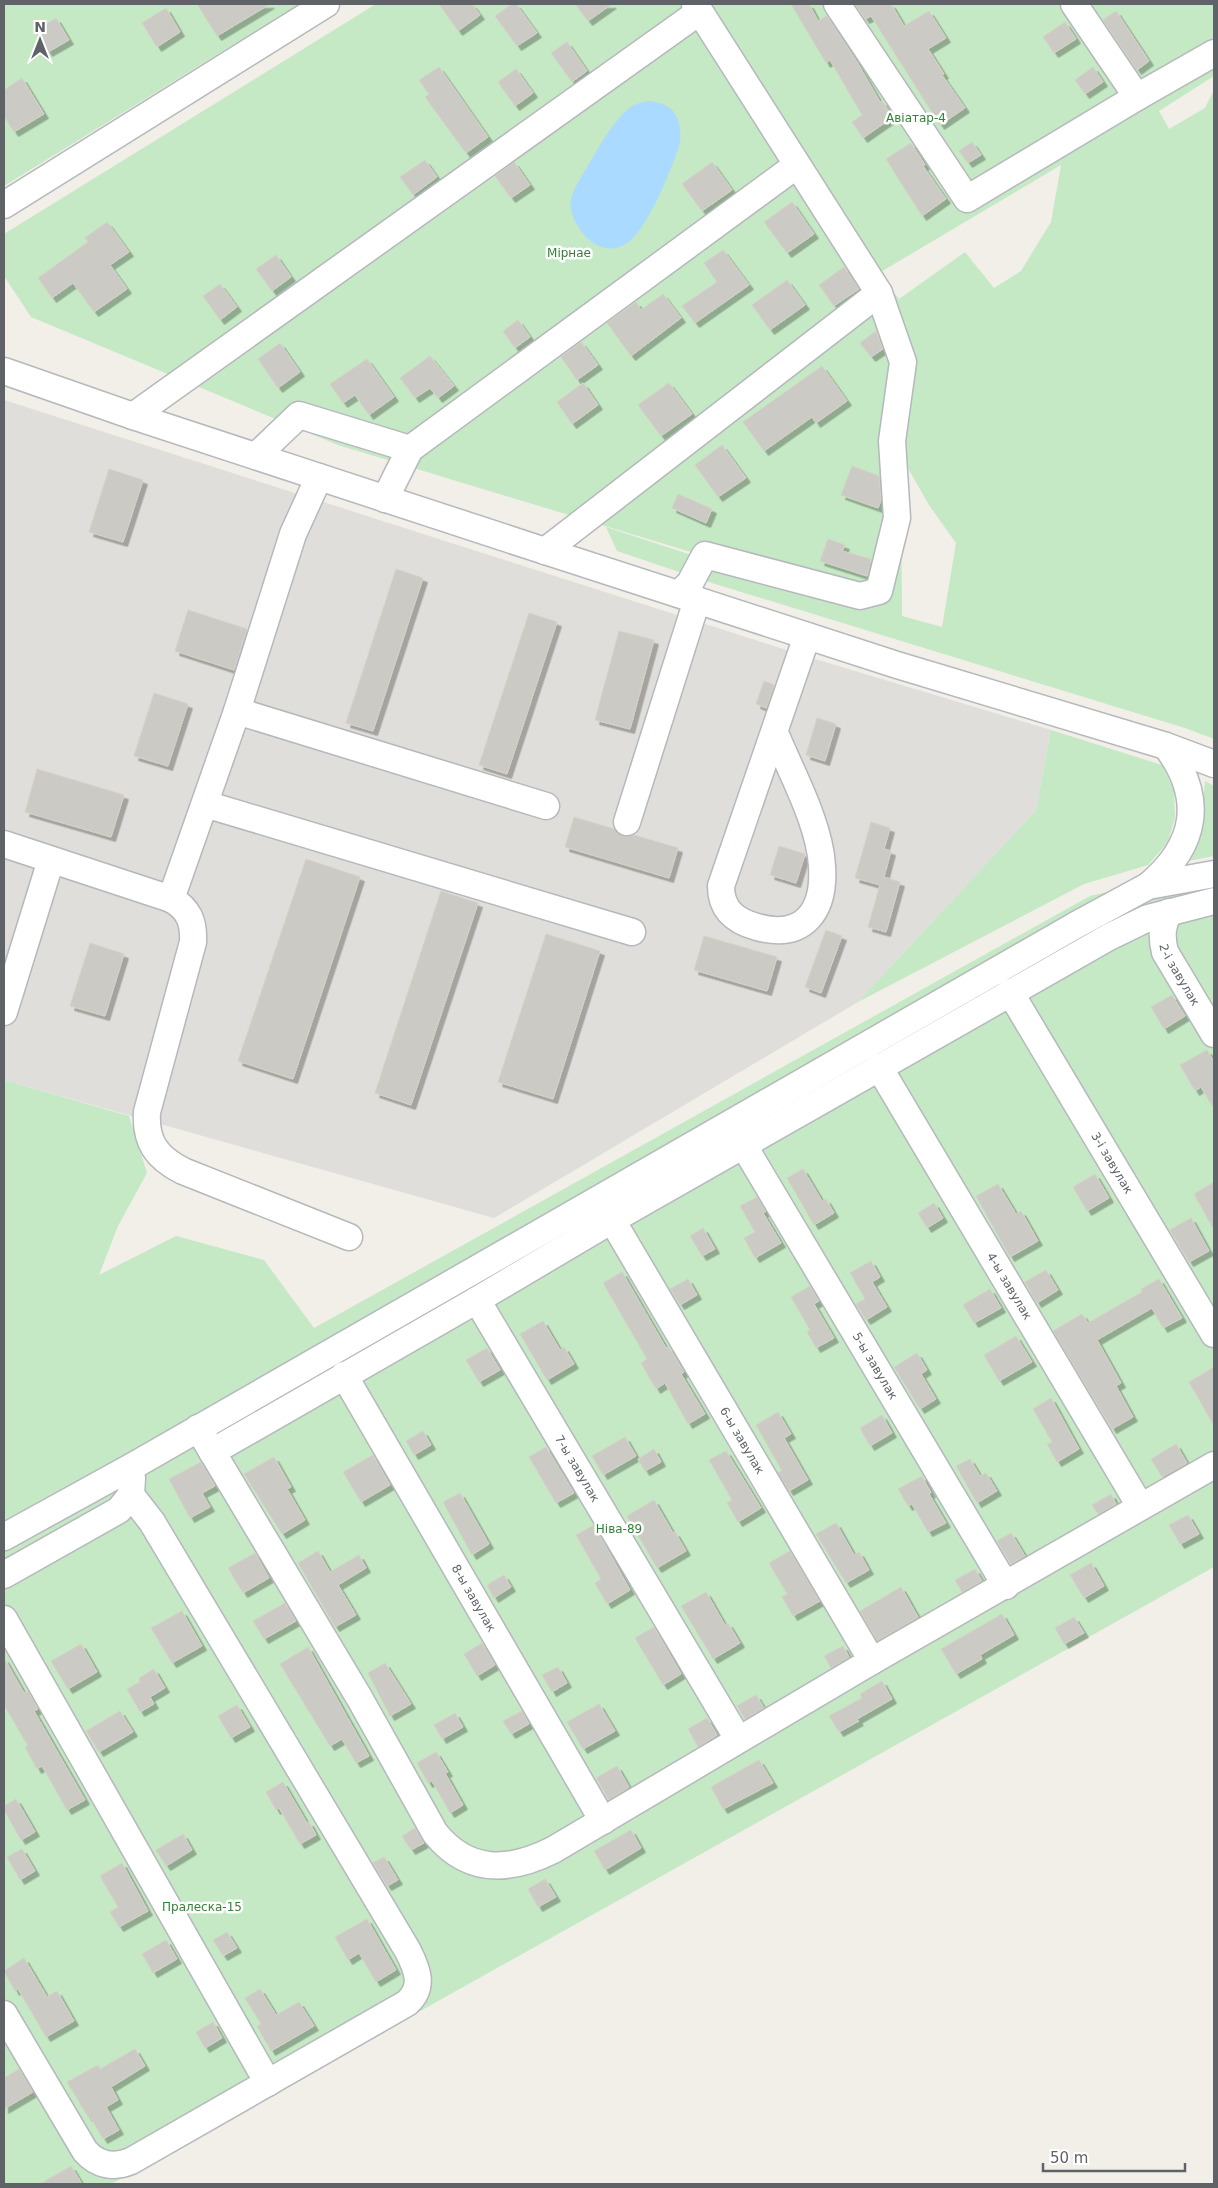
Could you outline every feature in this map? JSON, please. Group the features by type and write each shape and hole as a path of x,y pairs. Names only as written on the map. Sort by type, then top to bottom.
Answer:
{"street":[{"path":"4,205 326,4"},
{"path":"837,4 967,199 1214,53"},
{"path":"1074,4 1137,97"},
{"path":"133,416 697,8 879,293 903,362 892,441 898,518 879,590 860,596 705,555 690,583 688,597 627,822"},
{"path":"385,499 410,449 798,165"},
{"path":"545,551 879,293"},
{"path":"4,371 133,416 545,551 808,636 1166,746 1214,764"},
{"path":"256,456 299,415 410,449"},
{"path":"171,899 237,711 293,534 320,477"},
{"path":"774,733 812,822 822,864 821,884 811,915 798,927 784,931 769,930 737,920 723,905 721,895 723,876 808,636"},
{"path":"237,711 546,806"},
{"path":"4,1538 1148,886 1174,860 1184,842 1190,825 1192,806 1189,788 1177,761 1166,746"},
{"path":"205,804 632,932"},
{"path":"4,844 171,899 185,909 190,916 193,942 147,1112 149,1136 154,1148 161,1158 183,1171 349,1237"},
{"path":"4,1012 52,860"},
{"path":"1148,886 1214,874"},
{"path":"212,1452 1010,992 1148,918 1214,900"},
{"name":"2-і завулак","path":"1169,912 1162,924 1162,940 1165,952 1214,1034"},
{"name":"3-і завулак","path":"1010,992 1214,1334"},
{"name":"4-ы завулак","path":"879,1067 1140,1506"},
{"name":"5-ы завулак","path":"744,1146 1006,1586"},
{"name":"6-ы завулак","path":"612,1220 872,1661"},
{"name":"7-ы завулак","path":"477,1300 738,1740"},
{"name":"8-ы завулак","path":"344,1375 603,1821"},
{"path":"198,1428 360,1699 435,1833 457,1855 487,1865 520,1864 553,1850 872,1661 1006,1586 1140,1506 1214,1465"},
{"path":"4,1575 110,1516 126,1503 132,1495 133,1466"},
{"path":"4,2014 81,2145 91,2157 106,2165 122,2164 131,2161 407,2002 417,1991 419,1979 408,1951 152,1522 132,1495"},
{"path":"4,1619 268,2083"}],"shaded area":[{"path":"4,400 802,655 1051,730 1036,810 858,1002 494,1218 4,1080"}],"green space":[{"path":"4,4 299,4 4,186"},
{"path":"376,4 1214,4 1214,76 1159,111 1169,129 1205,108 1214,90 1214,739 1185,728 712,583 617,551 606,527 719,564 846,599 338,445 31,317 4,276 4,234","holes":["1061,165 1051,222 1021,271 994,288 965,252 899,299 879,273","901,456 929,505 956,543 942,627 902,616"]},
{"path":"1051,730 1162,765 1174,791 1175,817 1168,842 1148,865 1084,884 858,1002 1036,810"},
{"path":"1205,781 1214,786 1214,856 1188,861 1201,824"},
{"name":"Ніва-89","path":"1214,868 1214,1567 111,2184 4,2184 4,1080 129,1116 147,1173 118,1226 99,1275 176,1236 264,1260 314,1328 1090,896"}],"water":[{"path":"648,101 665,105 675,113 680,126 680,143 651,212 635,236 627,243 618,247 600,246 592,242 579,228 571,210 572,196 613,125 632,106"}],"building":[{"path":"197,4 270,4 217,36"},
{"path":"439,4 472,4 480,15 458,31"},
{"path":"512,4 516,4 537,33 517,46 495,16"},
{"path":"575,4 612,4 588,21"},
{"path":"791,4 809,4 818,21 827,16 880,102 882,101 893,117 863,138 852,122 862,115 830,60 826,63"},
{"path":"855,4 891,4 904,26 929,11 946,38 928,49 944,74 942,75 965,108 940,125 871,16 865,19"},
{"path":"166,8 180,32 157,47 142,23"},
{"path":"1116,11 1149,61 1137,70 1103,20"},
{"path":"56,18 69,40 48,52 35,31"},
{"path":"1065,22 1076,39 1054,53 1043,37"},
{"path":"567,42 587,71 572,82 551,53"},
{"path":"439,67 488,137 466,153 425,97 429,94 419,80"},
{"path":"1093,67 1103,82 1085,94 1075,80"},
{"path":"516,69 533,93 515,106 498,82"},
{"path":"22,78 44,114 14,132 4,116 4,90"},
{"path":"972,142 981,155 968,163 959,151"},
{"path":"911,143 925,165 923,166 946,199 922,216 886,159"},
{"path":"425,160 437,177 413,195 400,177"},
{"path":"514,162 530,185 511,198 495,176"},
{"path":"712,162 732,190 702,211 682,184"},
{"path":"792,202 814,234 787,253 764,222"},
{"path":"107,222 129,252 110,265 127,289 94,312 73,283 52,298 38,278 88,242 85,238"},
{"path":"723,250 749,285 695,323 682,306 717,282 704,263"},
{"path":"276,255 291,277 272,291 256,269"},
{"path":"844,267 859,289 834,306 819,285"},
{"path":"787,280 805,305 770,330 752,305"},
{"path":"220,284 237,307 220,320 203,296"},
{"path":"663,294 681,318 631,356 607,323 636,302 641,310"},
{"path":"518,320 530,337 515,348 503,331"},
{"path":"876,331 883,349 871,357 860,343"},
{"path":"581,342 598,365 577,380 561,357"},
{"path":"280,343 300,372 278,388 258,359"},
{"path":"430,356 454,386 438,398 430,388 415,398 400,378"},
{"path":"367,359 394,397 369,415 355,395 343,403 330,384"},
{"path":"822,366 847,401 816,423 812,417 764,451 743,422"},
{"path":"583,383 598,405 572,424 557,402"},
{"path":"669,383 692,414 661,436 638,405"},
{"path":"722,445 746,478 718,497 695,465"},
{"path":"852,466 879,476 881,500 878,508 841,495"},
{"path":"109,469 143,480 123,542 89,532"},
{"path":"678,494 712,509 706,523 672,508"},
{"path":"828,539 845,545 842,551 871,559 867,576 820,561"},
{"path":"396,569 423,578 373,731 346,723"},
{"path":"188,610 247,629 234,670 175,651"},
{"path":"529,613 557,622 507,774 479,765"},
{"path":"619,631 654,640 630,729 595,720"},
{"path":"764,681 774,685 766,708 756,704"},
{"path":"154,693 188,704 168,766 134,756"},
{"path":"817,718 836,724 825,761 806,755"},
{"path":"37,769 124,795 111,837 25,812"},
{"path":"574,817 614,829 623,836 634,835 678,848 669,878 565,847"},
{"path":"871,822 890,828 884,849 891,851 884,877 900,882 886,932 868,927 880,885 855,878"},
{"path":"779,846 805,854 796,883 770,875"},
{"path":"306,859 360,877 293,1079 238,1061"},
{"path":"441,891 478,903 411,1105 375,1093"},
{"path":"826,930 842,936 821,993 805,987"},
{"path":"546,934 600,951 553,1099 498,1082"},
{"path":"704,936 777,957 767,991 694,970"},
{"path":"90,943 124,954 105,1016 70,1006"},
{"path":"1172,995 1185,1016 1164,1029 1151,1007"},
{"path":"1207,1050 1214,1062 1214,1109 1201,1087 1195,1091 1180,1065"},
{"path":"803,1169 822,1201 826,1199 834,1213 814,1225 787,1178"},
{"path":"1095,1174 1109,1198 1087,1211 1073,1187"},
{"path":"1214,1182 1214,1230 1194,1194"},
{"path":"998,1184 1016,1214 1021,1211 1038,1241 1010,1257 976,1196"},
{"path":"757,1197 766,1211 763,1213 781,1243 755,1258 744,1238 755,1232 740,1206"},
{"path":"934,1203 943,1218 927,1228 918,1213"},
{"path":"1191,1218 1209,1251 1189,1262 1170,1230"},
{"path":"703,1228 715,1249 702,1256 690,1236"},
{"path":"871,1261 880,1277 872,1282 887,1307 866,1320 856,1304 865,1299 850,1273"},
{"path":"1046,1270 1058,1290 1037,1303 1025,1282"},
{"path":"622,1272 666,1348 669,1347 684,1372 681,1374 705,1414 688,1424 665,1383 656,1389 641,1363 647,1359 603,1283"},
{"path":"688,1279 697,1295 680,1305 670,1289"},
{"path":"1159,1279 1182,1318 1163,1328 1152,1308 1097,1340 1121,1383 1116,1386 1133,1417 1112,1429 1053,1331 1082,1314 1088,1323 1142,1292 1141,1289"},
{"path":"810,1286 819,1301 814,1304 834,1338 816,1348 807,1332 810,1330 791,1297"},
{"path":"990,1289 1001,1308 974,1323 963,1305"},
{"path":"543,1321 560,1350 564,1347 574,1364 547,1380 520,1334"},
{"path":"1016,1336 1032,1362 999,1381 984,1355"},
{"path":"487,1348 500,1370 479,1382 466,1360"},
{"path":"917,1353 927,1370 921,1374 936,1399 920,1409 894,1367"},
{"path":"1214,1367 1214,1426 1189,1382"},
{"path":"1051,1398 1079,1449 1057,1462 1047,1444 1052,1442 1033,1409"},
{"path":"778,1412 791,1434 784,1438 808,1480 789,1491 778,1473 782,1471 756,1425"},
{"path":"882,1415 892,1433 870,1446 860,1428"},
{"path":"423,1431 431,1445 414,1455 406,1441"},
{"path":"625,1437 636,1456 603,1475 592,1456"},
{"path":"1176,1444 1187,1463 1162,1477 1151,1459"},
{"path":"546,1447 574,1493 556,1503 529,1457"},
{"path":"654,1449 661,1462 645,1471 638,1459"},
{"path":"726,1451 761,1508 738,1522 727,1503 732,1500 709,1460"},
{"path":"373,1455 390,1485 361,1502 343,1472"},
{"path":"274,1457 291,1487 287,1489 305,1520 282,1534 244,1474"},
{"path":"970,1459 980,1476 986,1473 997,1491 977,1503 956,1466"},
{"path":"201,1462 215,1486 202,1493 210,1507 190,1518 169,1479"},
{"path":"922,1476 931,1493 929,1494 946,1523 928,1532 912,1504 908,1506 898,1489"},
{"path":"460,1493 489,1544 472,1555 443,1502"},
{"path":"1111,1494 1116,1504 1098,1514 1092,1505"},
{"path":"654,1500 686,1551 657,1568 627,1516"},
{"path":"1188,1515 1199,1534 1180,1544 1169,1525"},
{"path":"836,1523 854,1555 859,1552 869,1570 846,1583 816,1534"},
{"path":"594,1525 630,1590 607,1604 595,1583 601,1579 576,1535"},
{"path":"1011,1533 1025,1556 1011,1564 997,1541"},
{"path":"318,1551 330,1572 359,1555 366,1568 338,1585 356,1615 335,1627 298,1563"},
{"path":"790,1551 820,1601 793,1616 782,1597 787,1594 769,1563"},
{"path":"255,1553 269,1578 243,1593 228,1568"},
{"path":"1091,1563 1104,1586 1084,1598 1070,1575"},
{"path":"975,1569 982,1581 962,1592 955,1580"},
{"path":"504,1575 511,1587 494,1598 487,1585"},
{"path":"901,1587 918,1617 877,1641 860,1611"},
{"path":"706,1592 725,1625 728,1623 740,1643 713,1659 681,1606"},
{"path":"285,1603 296,1621 264,1639 253,1621"},
{"path":"182,1611 202,1646 172,1663 151,1628"},
{"path":"1002,1614 1014,1635 980,1655 982,1659 956,1674 941,1649"},
{"path":"1074,1617 1084,1633 1064,1644 1055,1628"},
{"path":"654,1627 681,1674 663,1685 635,1638"},
{"path":"482,1643 495,1665 477,1676 464,1654"},
{"path":"81,1644 97,1672 68,1689 51,1661"},
{"path":"843,1646 849,1657 831,1668 824,1656"},
{"path":"308,1647 369,1756 356,1763 342,1739 330,1746 280,1664"},
{"path":"4,1658 24,1693 28,1691 38,1709 34,1711 85,1800 67,1810 42,1766 37,1769 25,1747 28,1746 4,1705"},
{"path":"385,1663 411,1704 390,1716 368,1673"},
{"path":"558,1667 567,1683 552,1692 542,1675"},
{"path":"154,1669 165,1688 150,1697 154,1704 140,1712 127,1689 140,1682 139,1678"},
{"path":"882,1681 892,1699 857,1719 859,1721 839,1732 829,1716 862,1698 860,1694"},
{"path":"756,1695 764,1708 745,1719 737,1706"},
{"path":"599,1704 615,1731 583,1749 567,1722"},
{"path":"237,1705 250,1727 231,1738 218,1716"},
{"path":"120,1711 133,1732 99,1752 86,1731"},
{"path":"522,1711 529,1724 511,1734 503,1721"},
{"path":"455,1713 463,1727 442,1739 434,1725"},
{"path":"707,1718 717,1735 698,1747 688,1729"},
{"path":"436,1752 448,1772 445,1773 463,1805 450,1813 432,1781 428,1783 417,1763"},
{"path":"759,1760 773,1783 723,1809 711,1787"},
{"path":"617,1766 629,1787 609,1800 596,1778"},
{"path":"283,1782 316,1835 300,1844 279,1808 276,1810 266,1792"},
{"path":"16,1799 35,1832 21,1840 4,1810 4,1806"},
{"path":"415,1828 424,1843 411,1850 402,1836"},
{"path":"631,1830 641,1848 605,1870 594,1851"},
{"path":"183,1834 192,1850 166,1866 156,1850"},
{"path":"22,1849 35,1871 20,1880 7,1857"},
{"path":"384,1857 398,1880 387,1886 373,1863"},
{"path":"122,1863 148,1911 119,1927 110,1912 118,1907 100,1876"},
{"path":"545,1879 556,1897 538,1907 528,1889"},
{"path":"367,1919 396,1970 376,1982 359,1953 348,1960 335,1937"},
{"path":"227,1932 237,1948 223,1956 213,1940"},
{"path":"166,1940 177,1959 153,1973 142,1954"},
{"path":"24,1958 47,1997 57,1991 74,2021 46,2037 18,1989 15,1991 4,1971"},
{"path":"260,1989 276,2015 299,2002 314,2026 271,2051 257,2026 261,2024 245,1998"},
{"path":"213,2022 222,2038 205,2048 196,2032"},
{"path":"135,2049 145,2066 111,2087 118,2100 106,2107 119,2130 103,2139 67,2082 98,2065 100,2069"},
{"path":"19,2069 33,2092 4,2109 4,2078"},
{"path":"71,2166 82,2184 40,2184"}],"park label":[{"name":"Авіатар-4","path":"916,118"},
{"name":"Мірнае","path":"569,253"},
{"name":"Пралеска-15","path":"202,1907"}]}
